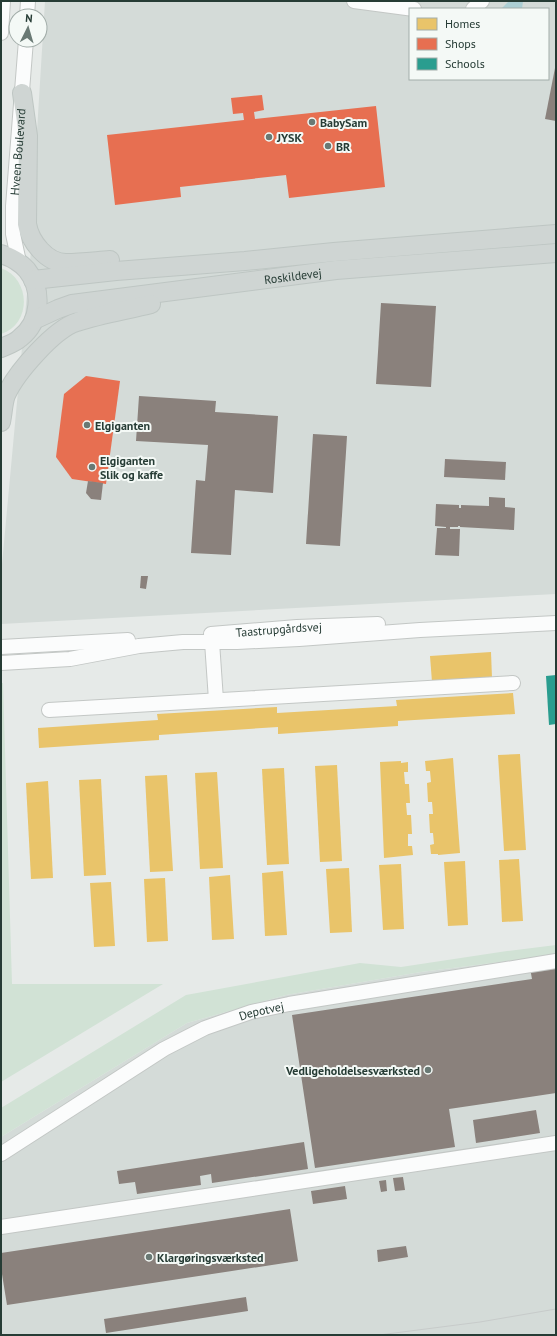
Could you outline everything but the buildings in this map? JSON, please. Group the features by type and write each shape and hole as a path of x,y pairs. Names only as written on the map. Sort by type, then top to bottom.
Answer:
{"main road":[{"path":"22,93 28,136 28,231 35,244 50,257 65,263 110,260 245,261"},
{"name":"Roskildevej","path":"33,280 116,271 245,261 342,251 556,234"},
{"name":"Roskildevej","path":"34,320 72,304 176,290 336,270 556,253"},
{"path":"1,254 19,262 27,270 33,280 38,300 37,310 29,330 12,344 1,348"},
{"path":"1,422 6,396 10,387 52,336 76,322 159,302 176,290"}],"street":[{"path":"1,33 3,1"},
{"path":"354,1 409,8"},
{"path":"474,8 482,1"},
{"name":"Hveen Boulevard","path":"19,262 13,234 13,206 25,48"},
{"name":"Taastrupgårdsvej","path":"1,647 297,628 556,615"},
{"name":"Taastrupgårdsvej","path":"1,663 70,659 139,646 183,642 299,639 420,630 556,623"},
{"path":"212,642 216,700"},
{"path":"49,710 513,683"},
{"name":"Depotvej","path":"1,1154 164,1049 204,1028 251,1012 289,1004 556,961"},
{"path":"1,1227 556,1143"}],"shaded area":[{"path":"45,1 556,1 556,594 1,624 1,575 35,207 34,180 42,48 48,48 48,8 45,8"},
{"path":"556,955 556,1335 1,1335 1,1137 187,1023 286,995 421,972"}],"green space":[{"path":"1,268 11,274 18,282 24,301 23,312 18,321 11,329 1,334"},
{"path":"1,683 3,683 12,984 163,984 1,1082"},
{"path":"556,945 556,955 421,972 286,995 187,1023 1,1137 1,1108 186,995 360,963 401,967"}],"water":[{"path":"509,1 523,1 522,8 502,8"}],"tram line":[{"path":"379,1335 480,1322 556,1309"}],"place":[{"name":"BabySam","path":"312,122"},
{"name":"JYSK","path":"269,137"},
{"name":"BR","path":"328,146"},
{"name":"Elgiganten","path":"87,425"},
{"name":"Elgiganten Slik og kaffe","path":"92,467"},
{"name":"Vedligeholdelsesværksted","path":"428,1070"},
{"name":"Klargøringsværksted","path":"149,1257"}]}
